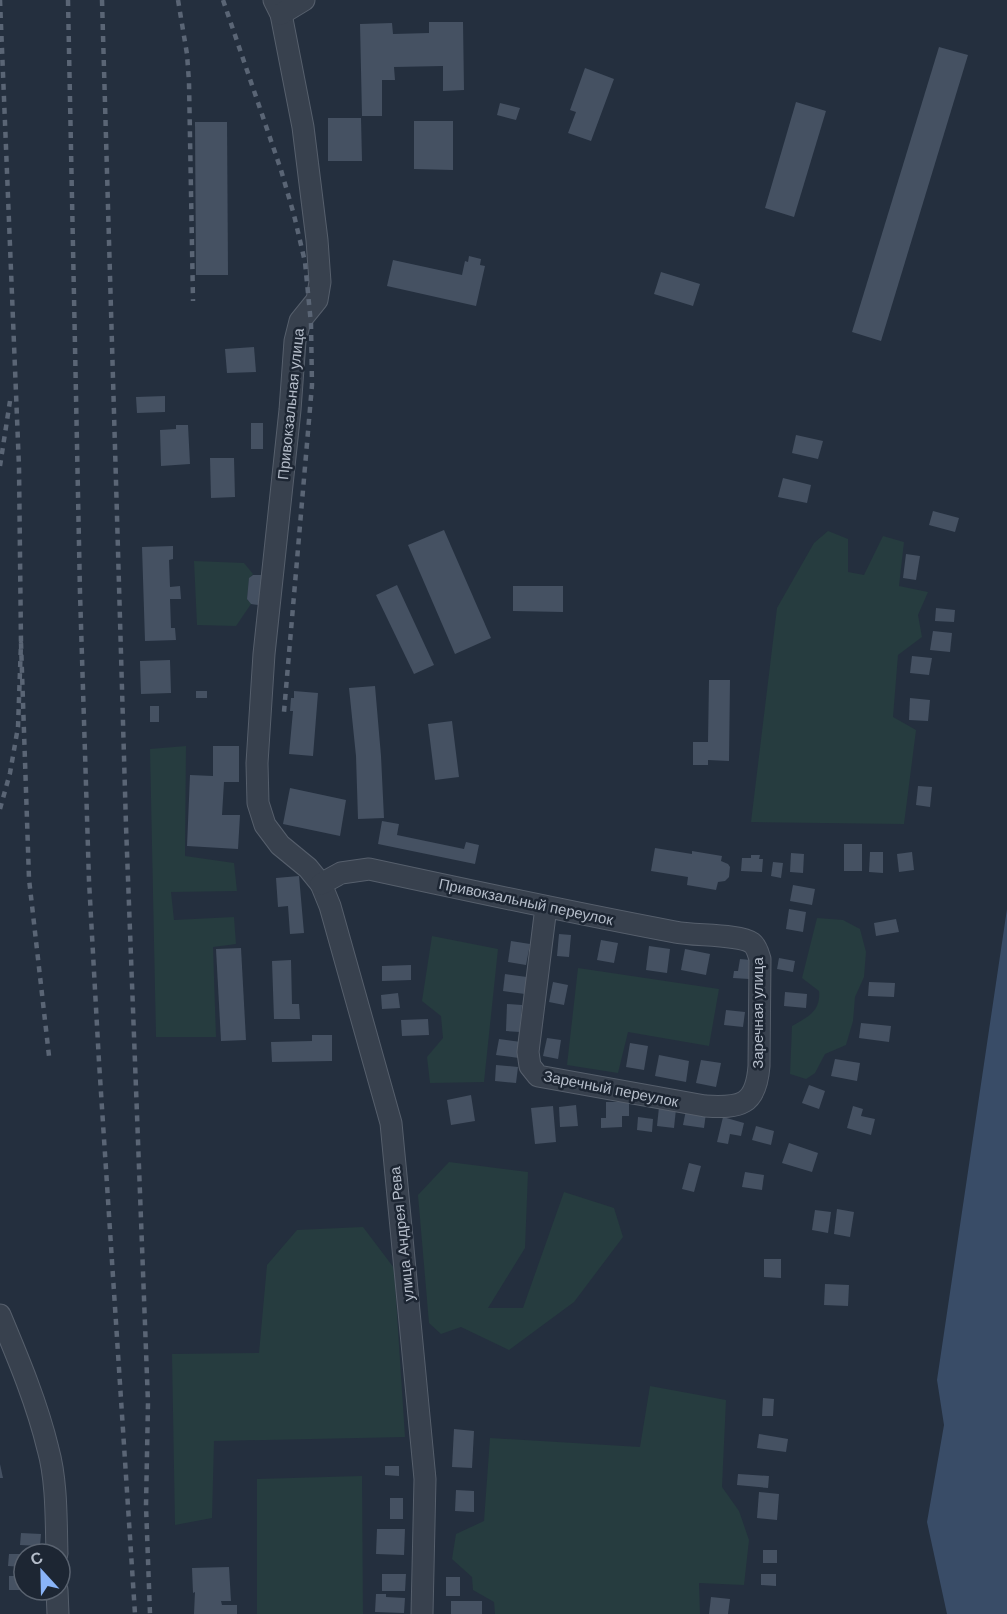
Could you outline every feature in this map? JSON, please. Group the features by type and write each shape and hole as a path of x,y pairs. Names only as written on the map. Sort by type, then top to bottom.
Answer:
{"street":[{"name":"Привокзальная улица","path":"304,0 277,7 303,127 318,240 320,282 317,300 300,321 295,341 290,410 264,654 257,763 258,803 265,825 280,845 308,868"},
{"name":"улица Андрея Рева","path":"308,868 321,884 330,906 391,1123 425,1479 422,1614"},
{"name":"Привокзальный переулок","path":"321,884 341,873 369,869 684,934 735,938"},
{"name":"Заречный переулок","path":"546,907 528,1052 530,1066 538,1076 705,1106 731,1107 747,1101"},
{"name":"Заречная улица","path":"735,938 751,942 757,949 760,959 758,1083 754,1093 747,1101"},
{"path":"0,1315 21,1365 49,1450 57,1542"}],"green space":[{"path":"828,531 848,539 848,572 864,575 883,536 904,542 899,586 928,592 918,615 922,637 898,655 893,717 916,730 904,824 751,822 777,608 814,543"},
{"path":"194,561 244,563 253,574 249,579 247,599 251,604 236,626 197,625"},
{"path":"186,746 185,856 234,863 237,891 171,892 174,920 234,917 236,944 213,947 216,1037 156,1037 150,749"},
{"path":"817,918 843,920 860,929 866,952 864,977 855,997 853,1021 846,1045 825,1054 815,1073 806,1079 790,1074 792,1026 812,1013 818,1004 819,991 802,978"},
{"path":"432,936 498,949 484,1082 430,1083 427,1057 443,1038 441,1016 422,1001"},
{"path":"578,968 719,989 709,1046 628,1032 618,1073 567,1065"},
{"path":"449,1162 528,1172 525,1248 488,1308 523,1308 564,1192 614,1208 623,1237 574,1302 509,1350 461,1327 441,1334 429,1323 418,1195"},
{"path":"363,1227 394,1268 405,1437 214,1441 212,1518 175,1525 172,1354 259,1353 267,1265 297,1230"},
{"path":"650,1386 726,1400 722,1487 739,1511 749,1540 744,1585 699,1583 700,1614 495,1614 494,1602 473,1590 472,1577 452,1559 456,1534 484,1521 490,1438 640,1447"},
{"path":"362,1476 363,1614 257,1614 257,1479"}],"water":[{"path":"1007,909 1007,1614 947,1614 927,1522 944,1425 937,1380"}],"building":[{"path":"429,22 463,22 464,90 443,91 443,66 394,67 395,80 382,80 382,116 362,116 360,24 392,23 393,34 429,33"},
{"path":"939,47 968,55 881,341 852,332"},
{"path":"585,68 614,79 591,141 568,133 576,112 570,110"},
{"path":"796,102 826,111 794,217 765,208"},
{"path":"500,103 520,108 516,120 497,115"},
{"path":"328,118 361,118 362,161 328,161"},
{"path":"414,121 453,121 453,170 414,169"},
{"path":"195,122 227,122 228,275 196,275"},
{"path":"469,256 481,259 480,265 485,266 476,306 387,286 393,260 462,275 465,261 468,262"},
{"path":"661,272 700,284 693,306 654,294"},
{"path":"254,347 256,372 227,373 225,349"},
{"path":"165,396 165,412 137,413 136,397"},
{"path":"251,423 263,423 263,449 251,449"},
{"path":"176,425 188,425 190,464 161,466 160,430 176,429"},
{"path":"796,435 823,441 818,459 792,453"},
{"path":"210,458 234,458 235,497 211,498"},
{"path":"783,478 811,485 807,503 778,497"},
{"path":"933,511 959,518 955,532 929,525"},
{"path":"444,530 491,638 455,654 408,545"},
{"path":"173,546 173,559 169,560 170,587 180,586 181,599 170,599 171,628 175,628 176,640 145,641 142,547"},
{"path":"906,554 920,556 916,580 903,578"},
{"path":"253,575 262,575 265,580 263,600 259,605 251,604 247,599 249,578"},
{"path":"397,585 434,665 414,674 376,595"},
{"path":"513,586 563,586 563,612 513,611"},
{"path":"936,608 955,610 954,622 935,621"},
{"path":"933,631 952,633 950,652 930,650"},
{"path":"912,656 932,658 929,675 910,673"},
{"path":"170,660 171,693 141,694 140,661"},
{"path":"709,680 730,680 729,761 708,760 708,765 693,765 693,742 708,742"},
{"path":"375,686 384,818 358,819 356,756 349,688"},
{"path":"196,691 207,691 207,698 196,698"},
{"path":"294,691 318,693 313,756 289,754 293,711 290,711 291,698 294,698"},
{"path":"910,698 930,700 928,721 909,720"},
{"path":"150,706 159,706 159,722 150,722"},
{"path":"452,721 459,777 435,780 428,724"},
{"path":"213,746 239,746 239,782 224,782 222,815 240,815 238,849 187,846 190,775 213,776"},
{"path":"918,786 932,787 930,807 916,805"},
{"path":"290,788 346,800 340,836 283,824"},
{"path":"382,821 399,824 397,835 464,849 466,842 479,845 475,864 378,844"},
{"path":"844,844 862,844 862,871 844,871"},
{"path":"655,848 722,856 721,861 730,867 729,877 725,881 718,882 716,890 687,885 688,877 651,871"},
{"path":"870,852 883,852 883,873 869,872"},
{"path":"912,852 914,870 899,872 897,854"},
{"path":"791,853 804,854 803,873 790,872"},
{"path":"751,855 760,855 759,859 763,859 762,872 741,871 742,858 751,858"},
{"path":"773,862 783,863 781,878 771,876"},
{"path":"299,876 304,933 290,934 288,906 278,907 276,878"},
{"path":"793,885 815,889 812,905 790,901"},
{"path":"789,909 806,912 803,932 786,929"},
{"path":"896,919 899,932 876,936 874,923"},
{"path":"559,934 571,935 569,957 557,956"},
{"path":"601,940 618,943 614,963 597,960"},
{"path":"511,941 530,944 526,965 508,962"},
{"path":"649,946 670,949 667,973 646,970"},
{"path":"241,948 246,1040 221,1041 216,949"},
{"path":"685,949 710,954 706,975 681,970"},
{"path":"779,958 795,961 793,972 777,969"},
{"path":"740,959 751,960 749,979 733,978 734,971 738,971"},
{"path":"291,960 292,1004 299,1004 300,1019 274,1019 272,961"},
{"path":"411,965 411,980 382,981 382,966"},
{"path":"505,974 527,977 525,994 503,991"},
{"path":"553,982 568,985 564,1005 549,1002"},
{"path":"869,982 895,983 894,997 868,996"},
{"path":"785,992 807,994 806,1008 784,1006"},
{"path":"398,993 400,1008 382,1009 381,995"},
{"path":"507,1004 522,1005 520,1032 506,1031"},
{"path":"726,1010 745,1012 743,1027 724,1025"},
{"path":"428,1019 429,1035 402,1036 401,1020"},
{"path":"861,1023 891,1026 889,1042 859,1038"},
{"path":"312,1035 332,1035 332,1061 272,1062 271,1042 312,1041"},
{"path":"547,1038 561,1040 558,1059 543,1056"},
{"path":"499,1039 521,1042 519,1058 496,1055"},
{"path":"630,1043 648,1046 644,1070 626,1067"},
{"path":"659,1055 689,1061 686,1082 655,1076"},
{"path":"835,1059 860,1063 857,1081 831,1076"},
{"path":"701,1060 721,1063 716,1087 696,1083"},
{"path":"496,1065 518,1067 516,1083 495,1081"},
{"path":"809,1085 825,1091 819,1109 802,1103"},
{"path":"471,1095 475,1121 451,1125 447,1100"},
{"path":"606,1102 629,1102 629,1116 622,1116 622,1127 601,1128 601,1118 606,1118"},
{"path":"576,1105 578,1126 560,1127 559,1107"},
{"path":"553,1106 556,1142 535,1144 531,1108"},
{"path":"853,1106 863,1109 861,1116 875,1119 871,1135 847,1128"},
{"path":"659,1107 676,1109 674,1128 657,1126"},
{"path":"686,1110 706,1113 704,1128 683,1125"},
{"path":"638,1117 653,1119 652,1132 637,1130"},
{"path":"723,1117 744,1123 741,1136 730,1134 728,1144 717,1142"},
{"path":"756,1126 774,1131 771,1145 752,1140"},
{"path":"789,1143 818,1153 812,1172 782,1163"},
{"path":"689,1163 701,1166 694,1192 682,1189"},
{"path":"745,1172 764,1175 762,1190 742,1187"},
{"path":"837,1209 854,1212 850,1237 834,1234"},
{"path":"815,1210 831,1212 828,1233 812,1230"},
{"path":"764,1259 781,1259 781,1278 764,1277"},
{"path":"825,1284 849,1285 848,1306 824,1305"},
{"path":"763,1398 774,1399 773,1416 762,1416"},
{"path":"454,1429 474,1431 472,1468 452,1467"},
{"path":"759,1434 788,1439 786,1452 757,1448"},
{"path":"385,1466 399,1466 399,1476 385,1475"},
{"path":"738,1474 769,1476 768,1488 737,1485"},
{"path":"456,1490 474,1491 474,1512 455,1511"},
{"path":"759,1492 779,1494 777,1520 757,1518"},
{"path":"390,1498 403,1498 403,1519 390,1519"},
{"path":"377,1529 405,1529 404,1555 376,1554"},
{"path":"21,1533 41,1534 40,1542 20,1542"},
{"path":"763,1550 777,1550 777,1563 763,1563"},
{"path":"9,1554 12,1554 12,1566 8,1566"},
{"path":"229,1567 231,1601 221,1601 222,1605 237,1605 237,1614 194,1614 195,1592 193,1593 192,1568"},
{"path":"382,1574 406,1574 405,1591 382,1591"},
{"path":"761,1574 776,1574 776,1586 761,1585"},
{"path":"9,1576 12,1576 12,1590 9,1590"},
{"path":"446,1577 460,1577 460,1596 446,1596"},
{"path":"376,1594 405,1598 404,1613 375,1612"},
{"path":"711,1597 730,1599 728,1614 709,1614"},
{"path":"451,1601 482,1601 482,1614 451,1614"}],"railway":[{"path":"0,0 19,467 21,643"},
{"path":"68,0 80,593 89,881 135,1614"},
{"path":"102,0 126,826 148,1403 146,1506 150,1614"},
{"path":"178,0 189,82 193,301"},
{"path":"223,0 294,215 305,262 311,324 312,385 284,712"},
{"path":"0,466 10,401"},
{"path":"0,809 10,773 18,727 21,643 29,879 49,1056"}]}
